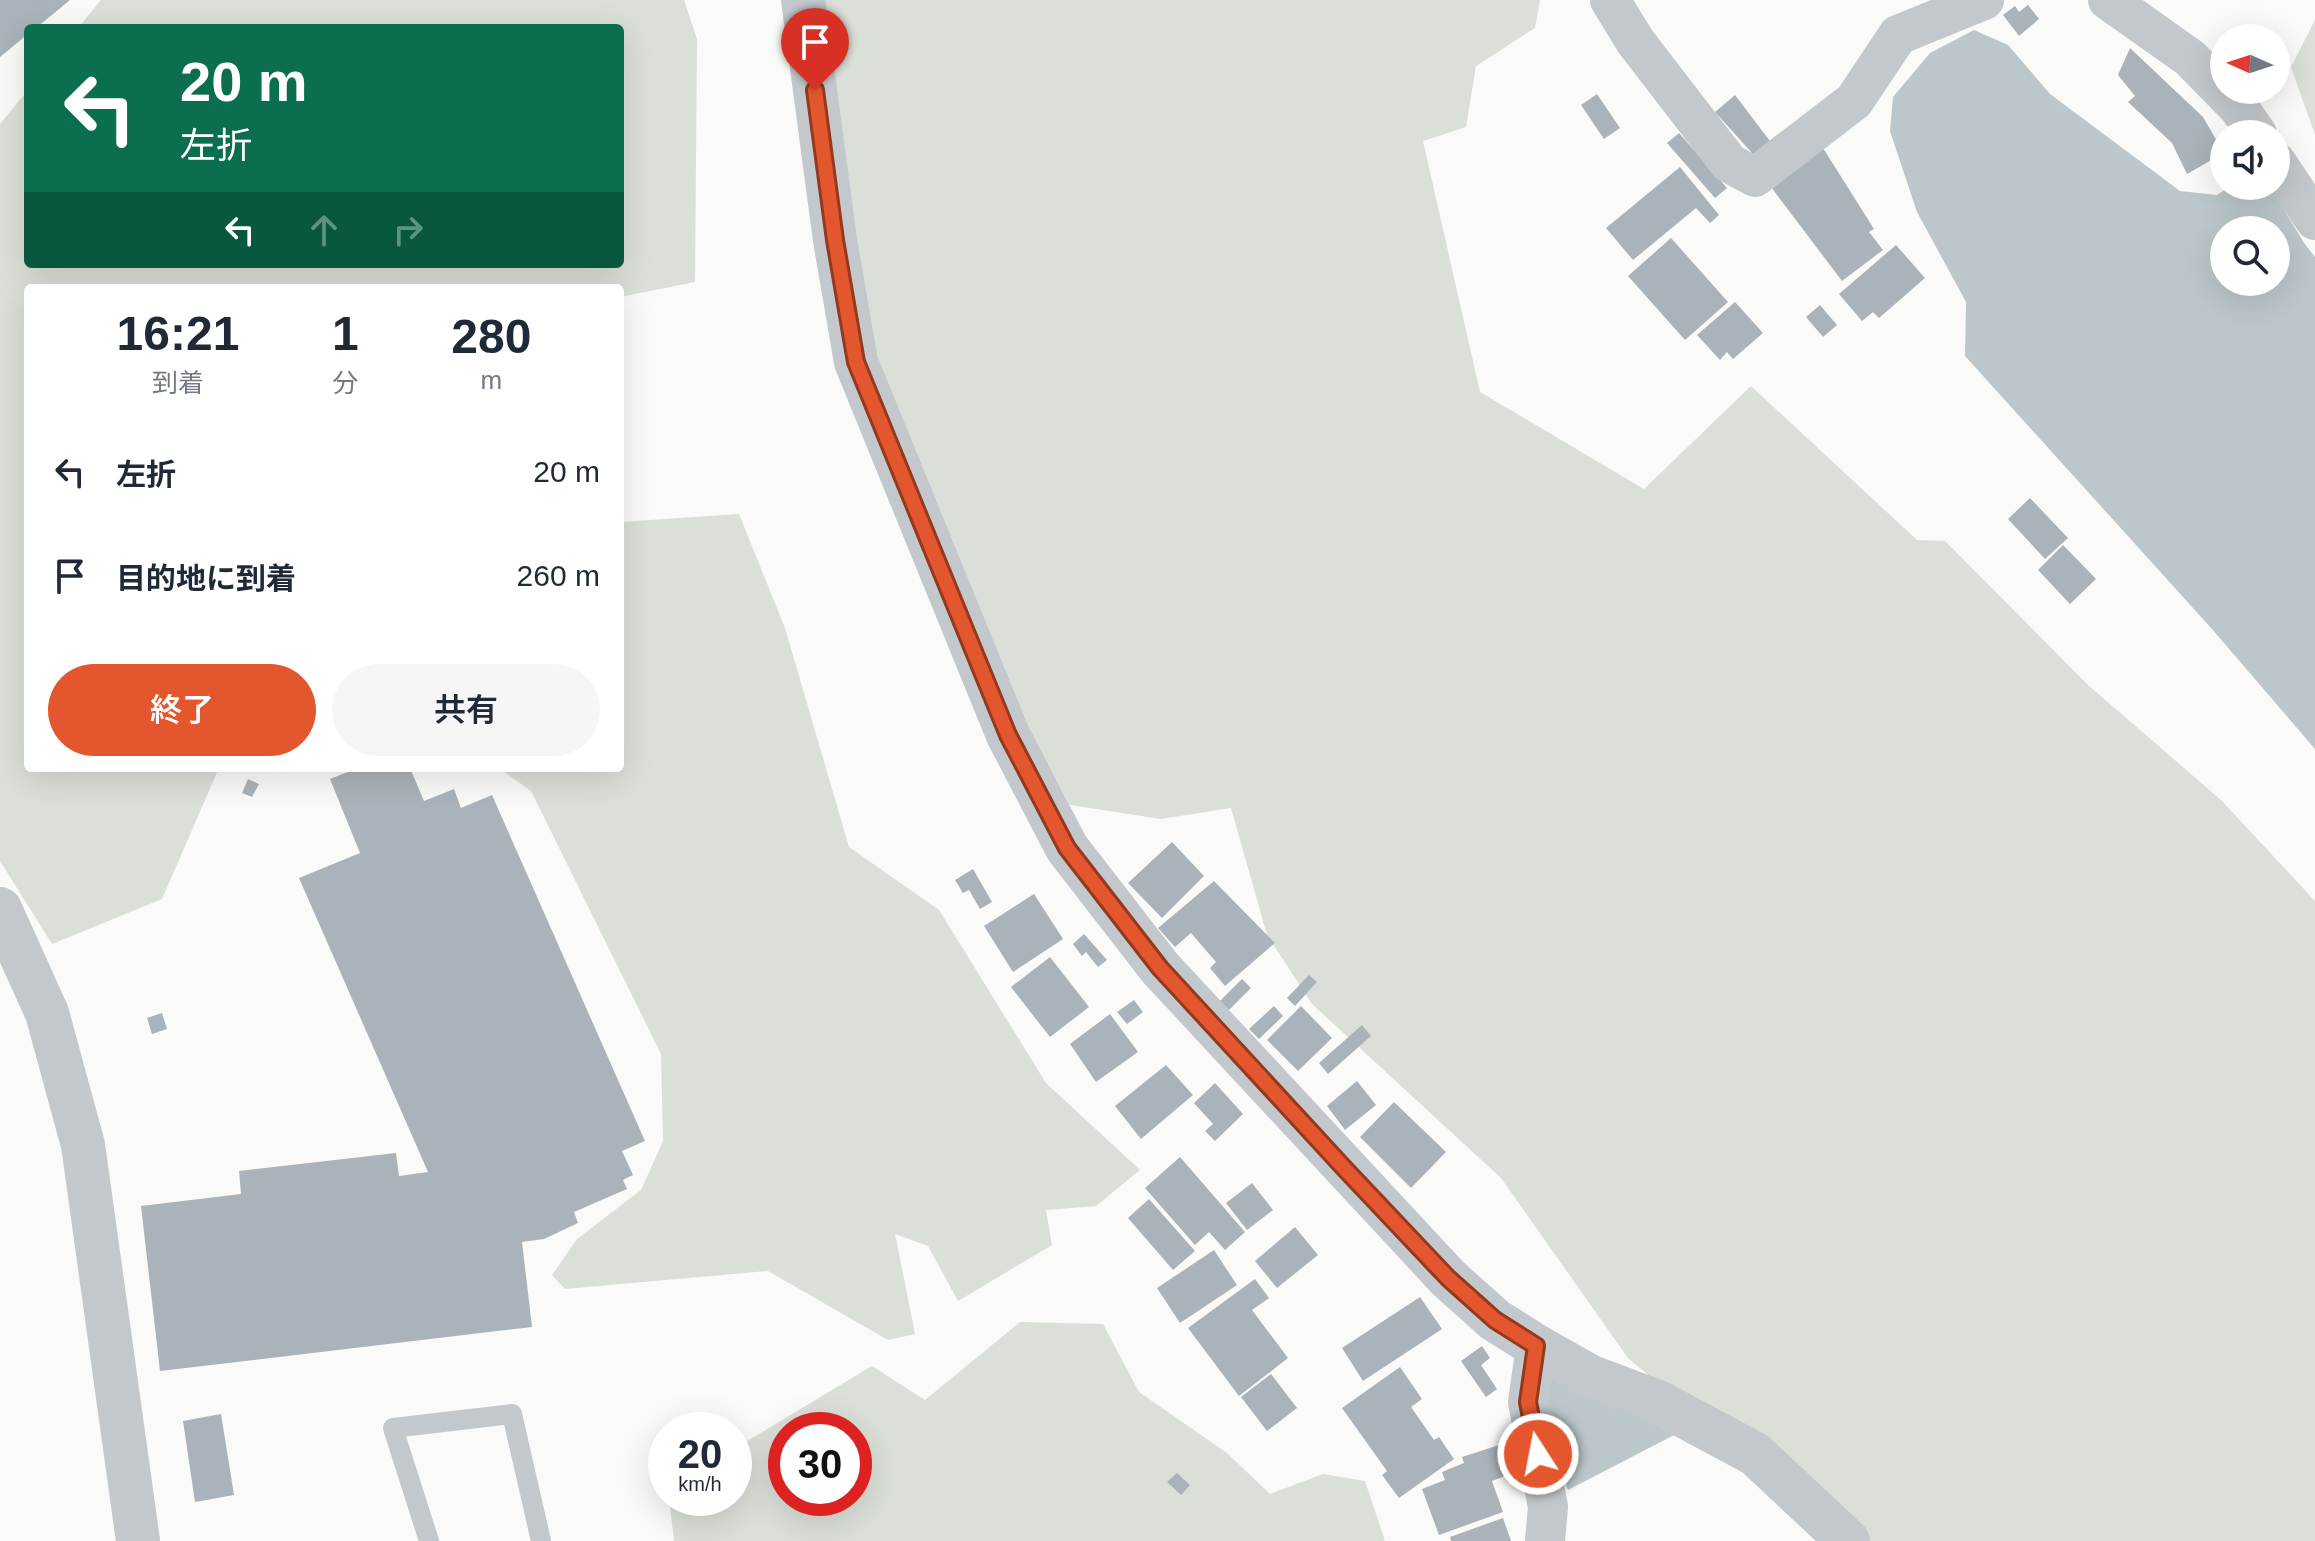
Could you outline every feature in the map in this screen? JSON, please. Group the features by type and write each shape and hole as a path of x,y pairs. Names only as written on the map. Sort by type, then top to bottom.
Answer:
{"street":[{"path":"803,0 835,240 856,362 1008,735 1067,848 1160,968 1448,1278 1495,1320 1589,1376 1658,1402 1755,1454 1848,1541"},
{"path":"1610,0 1635,41 1729,163 1755,177 1854,101 1898,35 1984,0"},
{"path":"2108,0 2190,58 2247,120"},
{"path":"2290,183 2315,220"},
{"path":"0,909 12,960 47,1013 83,1145 138,1541"},
{"path":"1536,1346 1528,1402 1548,1507 1545,1541"}],"lane":[{"path":"429,1541 393,1428 512,1414 541,1541"}],"shaded area":[{"path":"101,0 684,0 697,39 695,282 624,296 624,284 24,284 24,772 217,772 162,899 52,944 0,861 0,124 24,95 24,268 624,268 624,24 81,24"},
{"path":"810,0 1540,0 1535,28 1476,66 1466,127 1423,141 1480,392 1644,489 1751,386 1917,540 1945,541 2088,685 2221,800 2315,901 2315,1541 1865,1541 1628,1358 1501,1178 1312,1004 1267,935 1231,808 1161,819 1070,805 982,645 861,360"},
{"path":"2315,20 2315,135 2291,67"},
{"path":"1974,30 2008,45 2050,94 2180,191 2210,194 2210,200 2278,200 2288,216 2210,216 2210,296 2290,296 2290,220 2315,257 2315,749 2212,629 1965,356 1966,302 1917,212 1890,131 1893,97 1930,53"},
{"path":"739,514 785,628 849,847 939,910 1046,1083 1140,1170 1096,1206 1046,1210 1052,1245 958,1301 928,1246 895,1234 915,1334 888,1340 768,1271 565,1289 552,1275 577,1239 641,1190 663,1141 661,1054 531,791 505,772 624,772 624,522"},
{"path":"1020,1322 1103,1324 1139,1392 1227,1453 1270,1494 1323,1474 1365,1481 1385,1541 674,1541 671,1516 752,1516 752,1438 768,1429 768,1516 872,1516 872,1412 796,1412 872,1366 925,1400"},
{"path":"1551,1374 1676,1434 1568,1490 1544,1431"}],"building":[{"path":"0,0 70,0 41,24 24,24 24,37 0,57"},
{"path":"2028,5 2039,19 2019,36 2003,15 2015,6 2019,12"},
{"path":"2130,48 2203,117 2210,129 2210,161 2187,174 2172,143 2128,102 2135,96 2118,75"},
{"path":"1597,94 1620,128 1604,139 1581,105"},
{"path":"1735,95 1776,149 1753,154 1715,112"},
{"path":"1679,133 1727,188 1715,198 1667,143"},
{"path":"1823,148 1874,229 1869,232 1883,250 1842,281 1771,187"},
{"path":"1680,167 1719,215 1710,223 1696,208 1633,260 1606,228"},
{"path":"1671,238 1728,302 1685,340 1628,276"},
{"path":"1896,245 1925,278 1879,318 1873,312 1862,321 1839,294"},
{"path":"1735,302 1763,333 1733,359 1727,352 1720,360 1697,335"},
{"path":"1820,305 1837,325 1823,337 1806,317"},
{"path":"2030,498 2068,538 2045,559 2008,519"},
{"path":"2063,545 2096,579 2070,604 2038,570"},
{"path":"348,772 412,772 424,801 454,789 461,808 492,795 645,1141 622,1151 633,1175 623,1180 627,1189 574,1212 578,1223 544,1239 522,1242 532,1327 160,1371 141,1206 241,1194 239,1171 396,1153 399,1176 428,1172 299,878 360,853 330,779"},
{"path":"248,779 259,784 252,797 242,793"},
{"path":"1172,842 1204,876 1162,918 1128,883"},
{"path":"973,869 992,902 980,909 969,890 963,893 955,880"},
{"path":"1214,881 1275,943 1225,986 1210,968 1216,962 1191,933 1175,947 1158,928"},
{"path":"1034,894 1063,939 1013,972 984,926"},
{"path":"1084,934 1107,960 1098,967 1086,952 1082,956 1073,944"},
{"path":"1050,957 1089,1007 1050,1037 1011,987"},
{"path":"1309,975 1317,982 1295,1006 1287,998"},
{"path":"1242,979 1251,988 1229,1010 1220,1001"},
{"path":"1134,1000 1143,1012 1127,1024 1117,1012"},
{"path":"1274,1006 1283,1016 1259,1039 1249,1029"},
{"path":"1301,1006 1332,1038 1298,1071 1267,1040"},
{"path":"162,1013 167,1029 152,1034 147,1018"},
{"path":"1110,1014 1138,1052 1096,1082 1070,1044"},
{"path":"1362,1025 1371,1036 1328,1074 1319,1063"},
{"path":"1166,1065 1193,1095 1141,1139 1115,1106"},
{"path":"1357,1081 1376,1105 1345,1130 1327,1106"},
{"path":"1215,1083 1243,1114 1215,1141 1205,1131 1213,1124 1194,1103"},
{"path":"1394,1102 1446,1152 1411,1188 1360,1137"},
{"path":"1180,1157 1245,1232 1225,1250 1209,1232 1195,1245 1145,1188"},
{"path":"1252,1183 1273,1210 1247,1230 1226,1203"},
{"path":"1149,1199 1195,1251 1173,1270 1128,1218"},
{"path":"1295,1227 1318,1255 1277,1288 1255,1261"},
{"path":"1214,1250 1237,1285 1180,1323 1157,1288"},
{"path":"1255,1279 1269,1298 1252,1310 1288,1358 1239,1396 1188,1328"},
{"path":"1420,1297 1442,1329 1363,1381 1342,1348"},
{"path":"1482,1346 1490,1358 1481,1365 1497,1389 1486,1397 1461,1361"},
{"path":"1400,1367 1422,1399 1411,1407 1434,1440 1439,1437 1454,1459 1399,1498 1382,1475 1387,1471 1342,1408"},
{"path":"1271,1374 1297,1408 1267,1431 1241,1397"},
{"path":"221,1414 234,1495 195,1502 183,1421"},
{"path":"1502,1444 1513,1473 1492,1481 1503,1512 1439,1535 1422,1489 1445,1480 1442,1472 1464,1463 1462,1457"},
{"path":"1177,1473 1190,1485 1181,1495 1167,1482"},
{"path":"1503,1518 1511,1541 1451,1541 1450,1537"}],"route":[{"path":"815,90 835,240 856,362 1008,735 1067,848 1160,968 1345,1169 1448,1278 1495,1320 1536,1346 1528,1402 1538,1454"}]}
